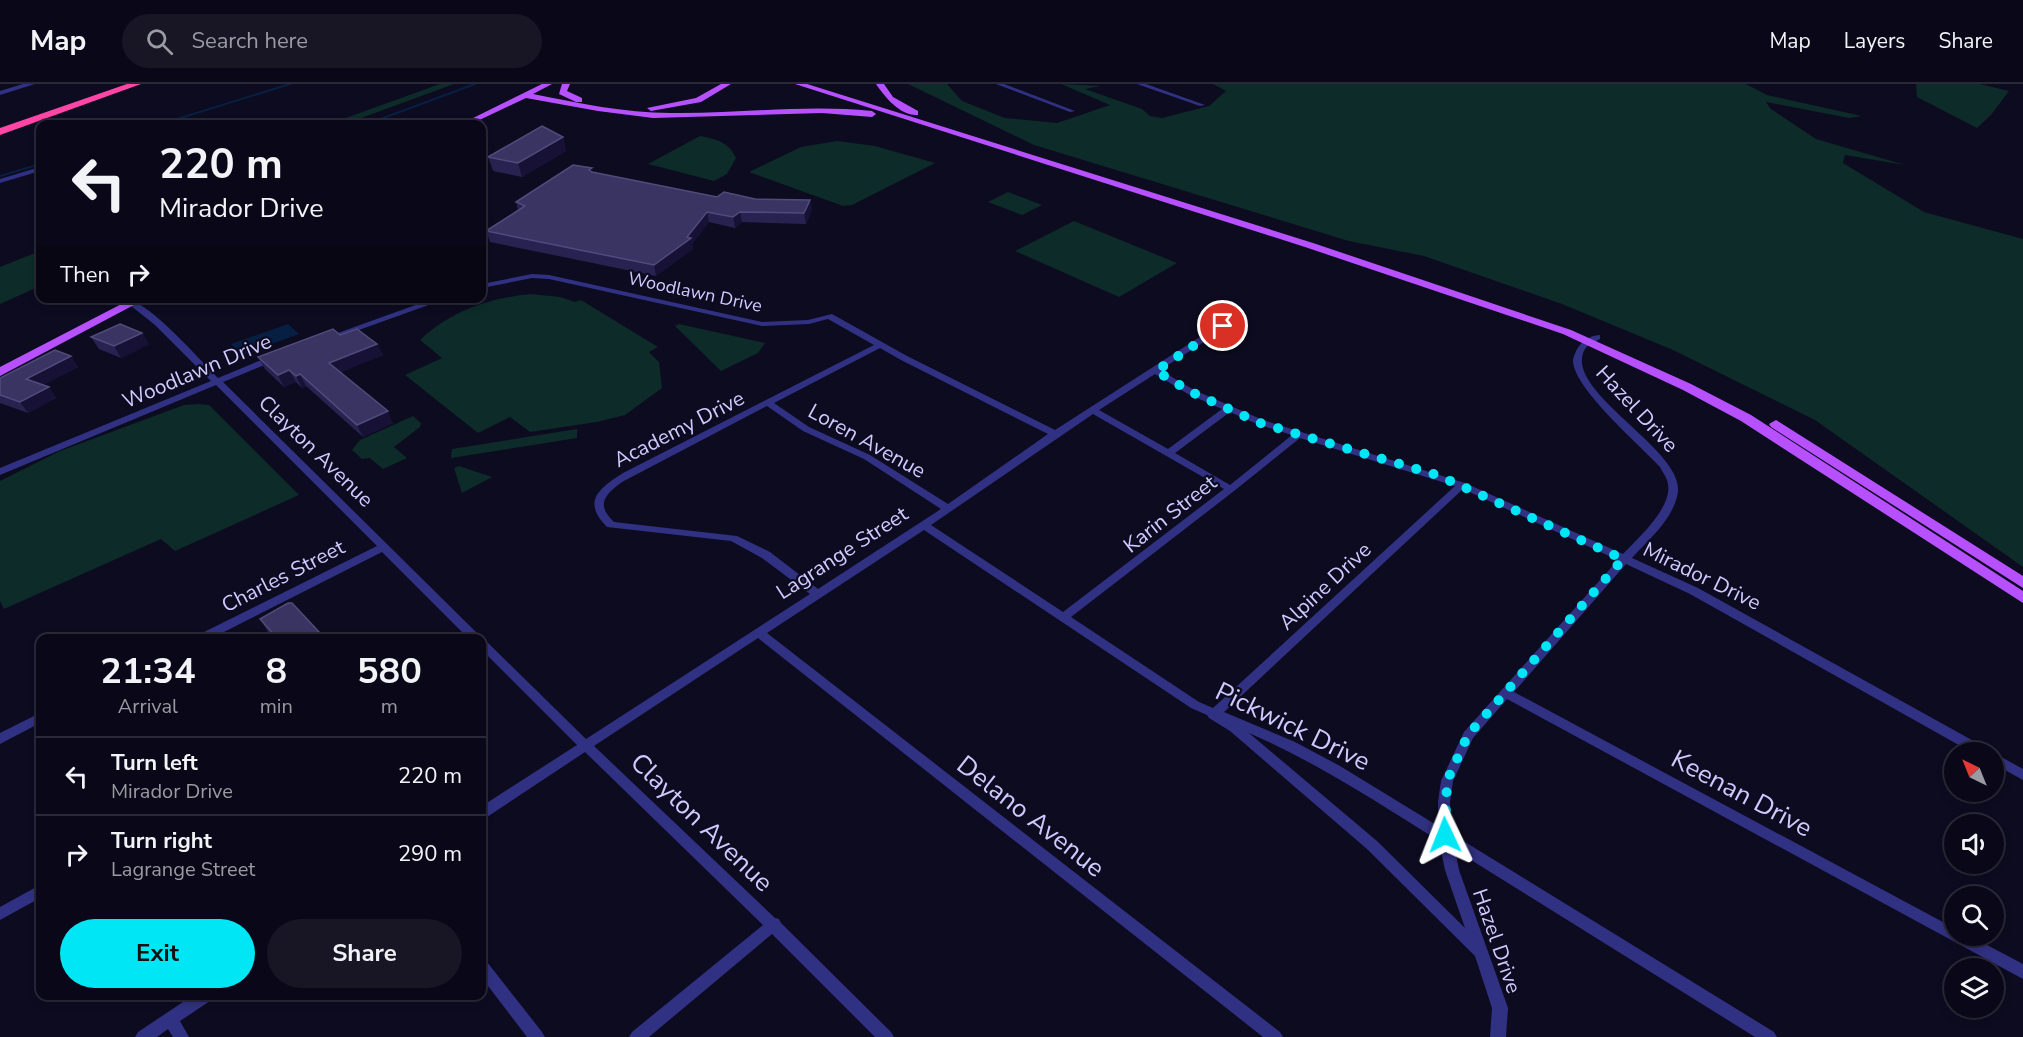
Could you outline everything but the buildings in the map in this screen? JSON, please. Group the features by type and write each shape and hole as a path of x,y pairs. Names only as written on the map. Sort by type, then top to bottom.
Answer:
{"highway":[{"path":"0,124 103,88 136,84"},
{"path":"0,132 117,86 142,84"}],"main road":[{"path":"486,123 548,84"},
{"path":"474,120 561,84"},
{"path":"566,84 562,89 565,95 593,104"},
{"path":"533,95 621,108 659,108 698,100 727,84"},
{"path":"799,84 1493,298 1697,381 1758,413 2023,583"},
{"path":"813,84 938,126"},
{"path":"880,84 890,99 938,126"},
{"path":"533,95 561,102 670,116 829,110 870,113 938,126"},
{"path":"503,114 524,107 561,102"},
{"path":"0,360 124,303"},
{"path":"0,372 125,303"},
{"path":"1593,339 1746,418 2023,598"}],"street":[{"path":"0,93 32,84"},
{"path":"999,84 1072,111"},
{"path":"1140,84 1202,105"},
{"path":"0,182 36,170"},
{"name":"Woodlawn Drive","path":"486,285 532,276 549,277 762,324 809,322 829,316 880,345 1055,434"},
{"name":"Clayton Avenue","path":"134,303 158,323 471,634"},
{"path":"321,340 429,303"},
{"name":"Lagrange Street","path":"486,810 924,525 1055,434 1223,326"},
{"name":"Hazel Drive","path":"1498,1037 1500,1008 1452,870 1445,835 1447,781 1468,735 1668,509 1672,482 1652,450 1582,381 1577,359 1581,349 1593,339"},
{"name":"Academy Drive","path":"817,594 766,555 733,538 625,529 611,525 602,518 597,508 600,496 609,486 626,475 880,345"},
{"name":"Woodlawn Drive","path":"0,472 288,353"},
{"name":"Mirador Drive","path":"1156,371 1228,409 1298,435 1437,475 1462,485 1730,610 1964,742"},
{"name":"Loren Avenue","path":"768,403 806,429 867,457 948,509"},
{"path":"1168,454 1228,409"},
{"path":"1092,411 1232,489"},
{"name":"Karin Street","path":"1062,618 1232,489 1298,435"},
{"name":"Alpine Drive","path":"1213,715 1462,485"},
{"name":"Pickwick Drive","path":"924,525 1062,618 1213,715 1291,746 1445,835 1769,1037"},
{"name":"Charles Street","path":"210,634 384,547"},
{"name":"Delano Avenue","path":"758,632 1275,1037"},
{"name":"Clayton Avenue","path":"486,648 774,924 886,1037"},
{"name":"Keenan Drive","path":"1506,693 1944,930"},
{"path":"1213,715 1252,743 1372,845 1480,952"},
{"path":"0,739 36,720"},
{"path":"2004,764 2023,775"},
{"path":"0,914 36,893"},
{"path":"637,1037 774,924"},
{"name":"Keenan Drive","path":"1974,946 2023,972"},
{"path":"486,972 537,1037"},
{"path":"143,1037 200,1000"},
{"path":"171,1019 181,1037"}],"green space":[{"path":"440,84 454,84 356,120 340,120"},
{"path":"908,84 947,84 962,101 1005,118 1057,123 1110,105 1061,84 1101,86 1085,89 1142,109 1150,116 1162,118 1209,106 1226,91 1213,84 1746,84 1767,95 1862,116 1849,118 1766,102 1771,109 1816,139 1905,165 1845,155 1843,163 1924,212 2023,239 2023,567 1815,420 1673,350 1562,304 1424,256 1349,241 1034,145"},
{"path":"1916,84 1980,84 2009,91 1991,115 1977,128 1917,97"},
{"path":"700,136 721,142 730,148 736,158 727,174 714,181 648,164"},
{"path":"837,141 875,146 935,163 852,205 843,206 749,172 801,147"},
{"path":"1008,192 1042,205 1022,215 988,202"},
{"path":"1074,221 1177,263 1119,297 1015,251"},
{"path":"36,253 36,288 0,304 0,267"},
{"path":"531,294 560,297 575,302 581,300 658,347 649,352 659,362 662,388 625,415 597,422 530,432 510,417 478,433 405,375 442,358 420,340 445,321 486,303"},
{"path":"679,324 765,343 758,353 721,371 675,326"},
{"path":"184,405 209,405 299,495 175,551 161,539 4,609 0,601 0,481 60,451"},
{"path":"413,416 421,423 420,427 394,447 407,458 383,469 370,458 362,459 352,450 360,440"},
{"path":"577,429 577,438 451,458 452,449"},
{"path":"459,466 492,477 462,493 454,468"}],"water":[{"path":"288,324 299,334 242,355 231,344"}],"waterway":[{"path":"174,120 290,84"},
{"path":"378,120 475,84"},
{"path":"0,176 36,165"}],"route":[{"path":"1223,326 1156,371 1191,392 1260,423 1437,475 1623,559 1468,735 1447,781 1444,802 1445,835"}]}
